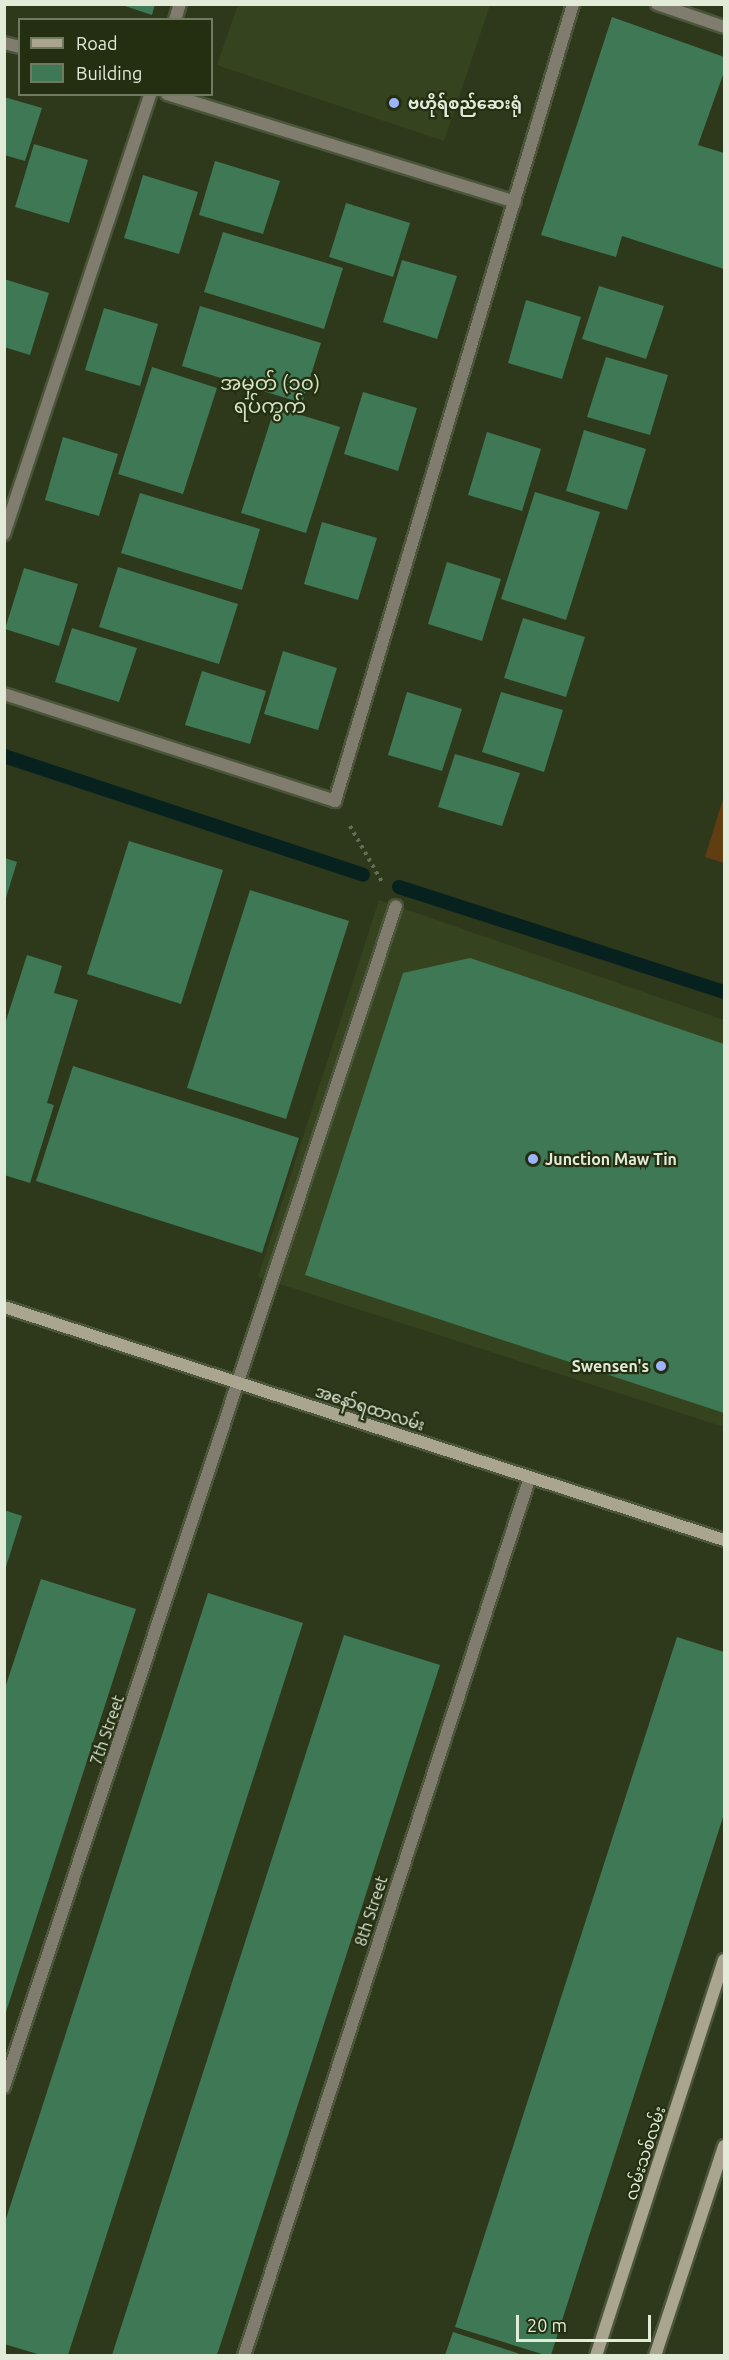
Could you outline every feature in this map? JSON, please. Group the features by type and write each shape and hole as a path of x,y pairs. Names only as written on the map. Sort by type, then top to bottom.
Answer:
{"main road":[{"name":"အနော်ရထာလမ်း","path":"4,1307 724,1540"},
{"name":"လမ်းသစ်လမ်း","path":"596,2355 722,1976 724,1960"},
{"path":"655,2355 724,2146"}],"street":[{"path":"4,694 335,801 573,4"},
{"path":"657,4 724,27"},
{"path":"4,534 149,96"},
{"path":"173,96 515,202"},
{"name":"7th Street","path":"4,2087 240,1384 396,906"},
{"name":"8th Street","path":"244,2355 530,1477"}],"path":[{"path":"335,801 396,906"}],"shaded area":[{"name":"ဗဟိုရ်စည်ဆေးရုံ","path":"238,4 490,5 444,141 217,65"},
{"path":"724,796 724,863 705,857"},
{"name":"Junction Maw Tin","path":"379,900 724,1020 724,1427 258,1277"}],"building":[{"path":"119,4 155,4 152,15"},
{"path":"612,17 724,57 724,72 698,145 724,153 724,269 622,236 616,257 541,235"},
{"path":"4,97 42,108 25,161 4,155"},
{"path":"34,144 88,160 69,223 15,207"},
{"path":"215,161 280,181 263,234 199,215"},
{"path":"143,175 198,192 179,254 124,238"},
{"path":"346,203 410,223 393,277 329,257"},
{"path":"223,232 343,268 324,329 204,292"},
{"path":"402,260 457,276 437,339 383,322"},
{"path":"4,279 49,293 30,355 4,347"},
{"path":"599,286 664,306 646,359 582,339"},
{"path":"526,300 581,317 562,379 508,363"},
{"path":"200,306 321,343 302,403 182,366"},
{"path":"104,308 158,324 140,386 85,370"},
{"path":"606,357 668,375 650,435 587,417"},
{"path":"152,367 217,388 183,494 118,474"},
{"path":"363,392 417,408 398,471 344,454"},
{"path":"275,407 340,427 306,533 241,513"},
{"path":"584,430 646,449 627,510 566,491"},
{"path":"487,432 541,449 522,511 468,495"},
{"path":"63,437 118,454 99,516 45,500"},
{"path":"535,492 600,512 566,620 501,599"},
{"path":"140,493 260,529 242,590 121,553"},
{"path":"322,522 377,538 358,600 304,584"},
{"path":"447,562 501,579 482,641 428,624"},
{"path":"118,567 238,604 219,664 99,627"},
{"path":"24,568 78,584 59,646 5,629"},
{"path":"523,618 585,637 566,697 504,678"},
{"path":"72,628 137,648 119,702 55,682"},
{"path":"283,651 337,668 318,730 264,714"},
{"path":"202,671 266,691 250,744 185,725"},
{"path":"407,692 462,709 442,771 388,755"},
{"path":"501,692 563,710 544,772 482,752"},
{"path":"455,754 520,773 502,826 438,807"},
{"path":"129,841 223,870 181,1004 87,974"},
{"path":"5,858 17,862 5,901"},
{"path":"250,890 349,921 286,1119 187,1088"},
{"path":"27,955 62,966 54,993 78,1000 47,1103 54,1105 30,1183 4,1175 4,1027"},
{"name":"Junction Maw Tin","path":"470,958 724,1044 724,1413 305,1275 403,973"},
{"path":"73,1066 299,1138 262,1253 36,1181"},
{"path":"4,1510 22,1516 5,1570 4,1570"},
{"path":"41,1579 136,1609 5,2015 4,1691"},
{"path":"208,1593 303,1623 68,2355 41,2355 4,2344 4,2225"},
{"path":"344,1635 440,1665 217,2355 112,2355"},
{"path":"677,1637 724,1652 724,1814 551,2355 545,2355 455,2327"},
{"path":"453,2332 523,2355 445,2355"}],"waterway":[{"path":"4,756 363,875"},
{"path":"399,887 724,992"}],"place":[{"name":"ဗဟိုရ်စည်ဆေးရုံ","path":"394,103"},
{"name":"Junction Maw Tin","path":"533,1159"},
{"name":"Swensen's","path":"661,1366"}],"district":[{"name":"အမှတ် (၁၀) ရပ်ကွက်","path":"270,394"}]}
